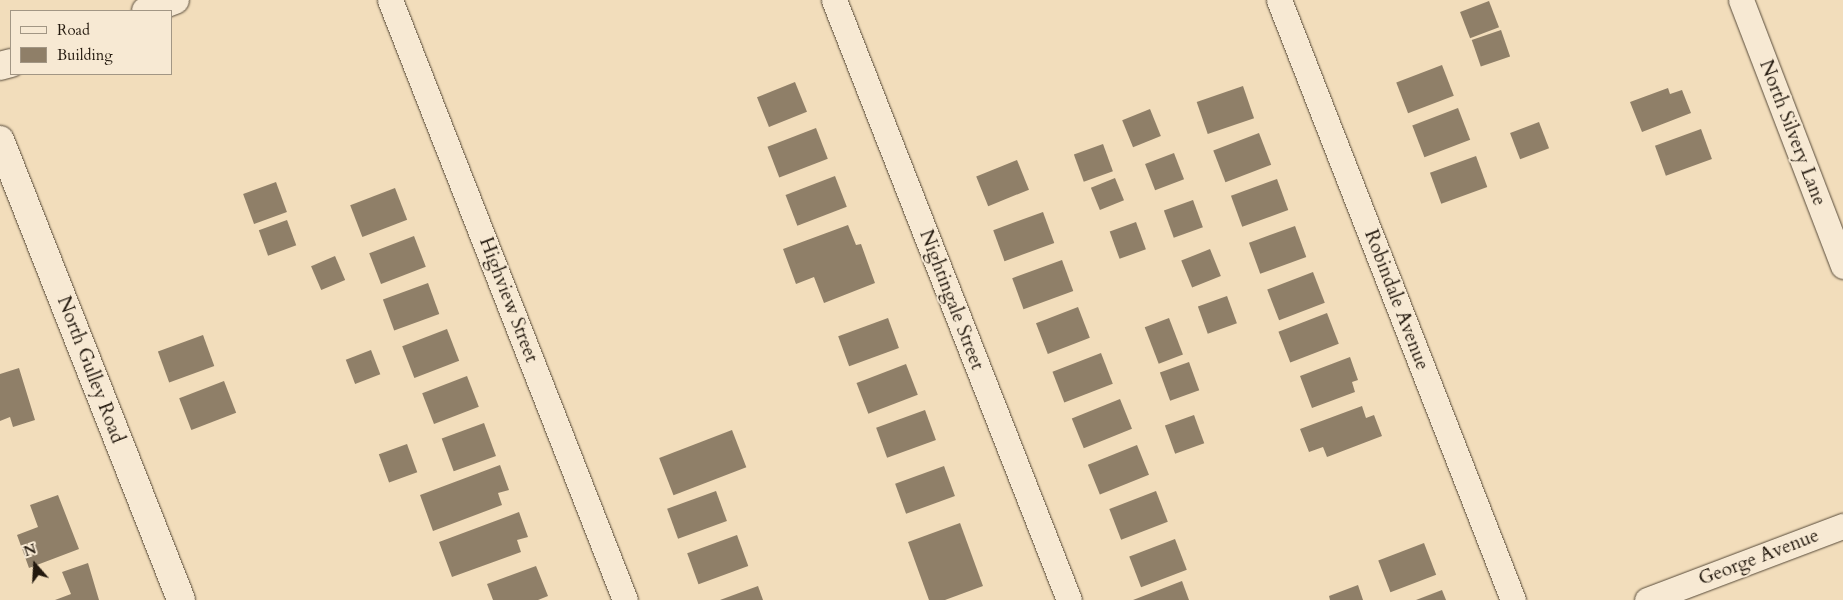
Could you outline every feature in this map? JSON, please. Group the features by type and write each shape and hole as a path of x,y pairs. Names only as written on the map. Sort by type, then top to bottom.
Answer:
{"street":[{"path":"149,10 175,0"},
{"name":"Highview Street","path":"390,0 625,600"},
{"name":"Nightingale Street","path":"834,0 1068,600"},
{"name":"Robindale Avenue","path":"1279,0 1513,600"},
{"name":"North Silvery Lane","path":"1740,0 1843,266"},
{"name":"North Gulley Road","path":"0,140 181,600"},
{"name":"George Avenue","path":"1647,600 1843,526"}],"building":[{"path":"1489,1 1499,27 1470,38 1460,12"},
{"path":"1501,30 1510,56 1481,67 1472,40"},
{"path":"1442,65 1454,96 1408,113 1396,83"},
{"path":"795,82 807,112 769,127 757,97"},
{"path":"1243,86 1254,118 1208,134 1197,102"},
{"path":"1668,88 1670,94 1682,90 1691,113 1642,132 1630,102"},
{"path":"1458,108 1470,140 1424,157 1412,126"},
{"path":"1150,109 1161,136 1133,147 1122,120"},
{"path":"1539,122 1549,148 1520,159 1510,133"},
{"path":"816,128 828,159 779,177 767,147"},
{"path":"1701,129 1712,159 1666,176 1655,146"},
{"path":"1259,133 1271,165 1225,182 1213,151"},
{"path":"1103,144 1113,171 1084,182 1074,155"},
{"path":"1174,153 1184,179 1155,190 1145,164"},
{"path":"1476,156 1487,187 1441,204 1430,173"},
{"path":"1017,160 1029,190 988,206 976,176"},
{"path":"835,176 847,207 797,226 786,195"},
{"path":"1115,178 1124,200 1100,210 1091,188"},
{"path":"1277,179 1288,210 1242,227 1231,196"},
{"path":"276,182 287,212 254,224 243,194"},
{"path":"395,188 407,220 362,237 350,205"},
{"path":"1193,200 1203,227 1174,238 1164,211"},
{"path":"1043,212 1054,243 1004,261 993,230"},
{"path":"287,220 296,245 268,256 259,230"},
{"path":"1136,222 1146,249 1120,259 1110,232"},
{"path":"848,225 856,245 861,244 875,283 824,303 814,277 796,284 783,249"},
{"path":"1295,226 1306,257 1260,274 1249,243"},
{"path":"414,236 426,267 381,284 369,253"},
{"path":"1210,249 1221,276 1192,288 1181,261"},
{"path":"335,256 345,280 321,290 311,266"},
{"path":"1062,260 1073,291 1023,309 1012,278"},
{"path":"1313,272 1325,303 1279,320 1267,290"},
{"path":"428,283 439,314 394,330 383,299"},
{"path":"1227,296 1237,323 1208,334 1198,307"},
{"path":"1078,307 1090,338 1048,354 1036,323"},
{"path":"1327,313 1339,344 1290,362 1278,332"},
{"path":"888,318 899,348 849,366 838,336"},
{"path":"1169,318 1183,354 1159,364 1145,327"},
{"path":"447,329 459,361 414,378 402,346"},
{"path":"203,335 214,366 169,382 158,351"},
{"path":"371,350 380,374 355,384 346,360"},
{"path":"1101,353 1113,384 1064,402 1052,372"},
{"path":"1350,357 1358,380 1352,382 1355,392 1312,408 1300,376"},
{"path":"1189,362 1199,390 1170,401 1160,373"},
{"path":"906,364 918,395 868,414 857,383"},
{"path":"19,368 35,420 13,427 10,417 0,421 0,374"},
{"path":"467,376 479,407 434,424 422,393"},
{"path":"224,381 236,413 191,430 179,398"},
{"path":"1120,399 1132,429 1084,448 1072,418"},
{"path":"1362,406 1366,418 1374,415 1382,436 1327,457 1323,447 1309,452 1300,429"},
{"path":"925,410 936,440 887,458 876,428"},
{"path":"1194,415 1204,443 1175,454 1165,426"},
{"path":"484,423 496,456 454,471 442,438"},
{"path":"732,430 746,467 674,495 659,458"},
{"path":"407,444 417,472 389,482 379,454"},
{"path":"1137,445 1149,475 1100,495 1088,465"},
{"path":"500,465 509,490 498,493 502,505 433,531 420,495"},
{"path":"944,466 955,496 906,514 895,484"},
{"path":"716,491 727,521 678,539 667,509"},
{"path":"1156,491 1168,522 1121,540 1109,509"},
{"path":"58,495 79,549 29,568 17,535 38,527 30,505"},
{"path":"519,512 528,537 517,540 521,552 452,577 439,542"},
{"path":"960,523 983,586 945,600 929,600 908,542"},
{"path":"737,535 748,566 698,584 687,553"},
{"path":"1175,539 1187,570 1141,587 1129,557"},
{"path":"1424,543 1436,575 1390,592 1378,561"},
{"path":"88,563 99,600 55,600 71,594 62,572"},
{"path":"536,566 548,596 538,600 493,600 487,584"},
{"path":"1182,581 1189,600 1133,600"},
{"path":"1358,585 1363,600 1330,600 1329,596"},
{"path":"758,586 763,600 720,600"},
{"path":"1442,590 1446,600 1416,600"}]}
